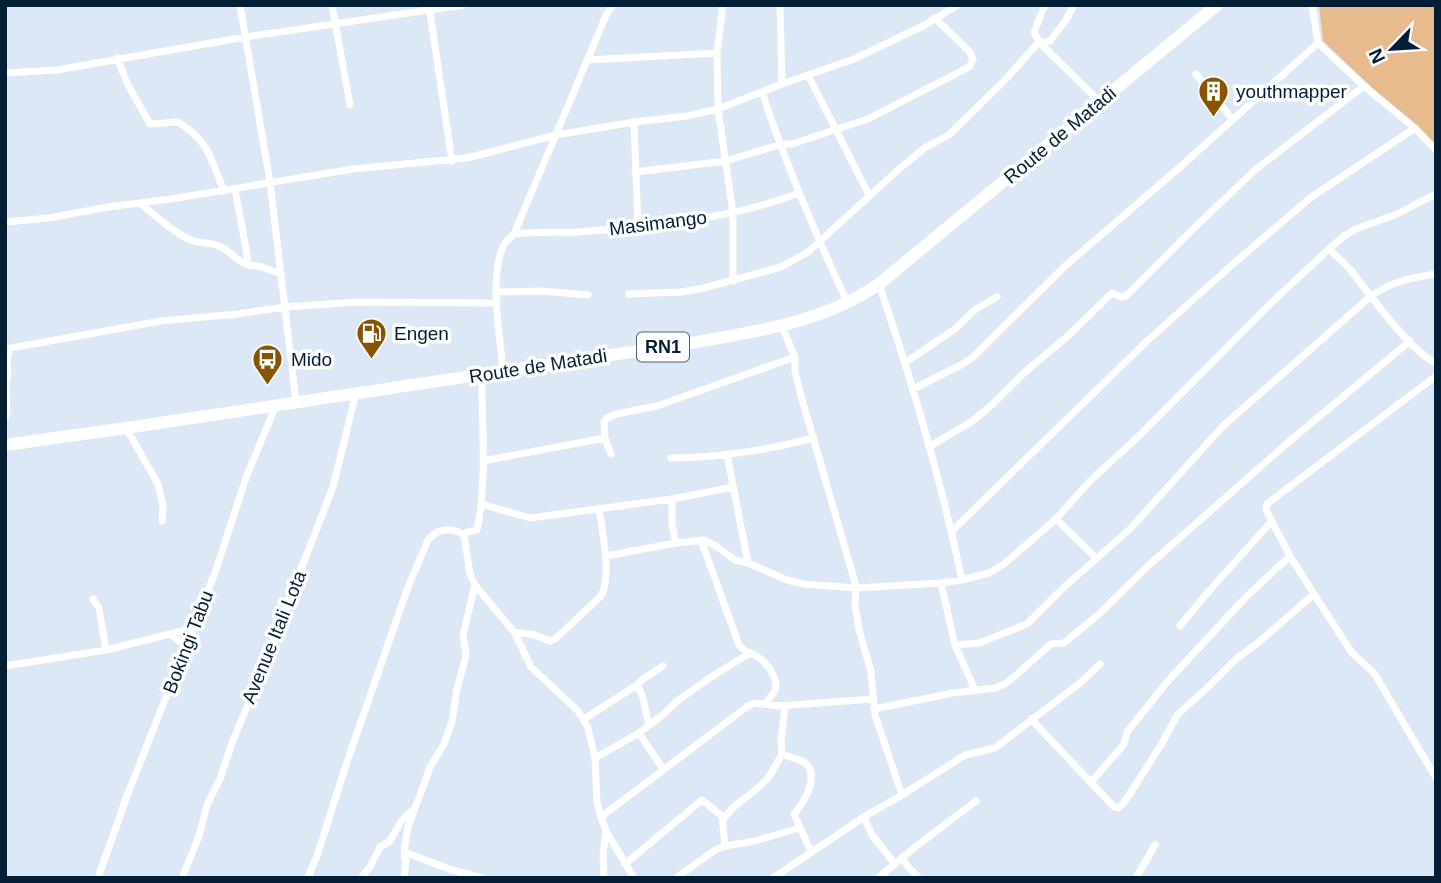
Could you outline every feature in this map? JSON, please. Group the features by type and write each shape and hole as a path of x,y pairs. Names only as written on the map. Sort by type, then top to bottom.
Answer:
{"highway":[{"name":"Route de Matadi","path":"5,445 691,343 802,321 848,302 879,284 1217,5"}],"street":[{"path":"240,5 270,182 296,402"},
{"path":"332,5 350,105"},
{"path":"5,73 57,70 429,7 463,5"},
{"path":"503,370 496,292 503,246 514,234 612,5"},
{"path":"723,5 718,53 718,109 733,214 733,281"},
{"path":"780,5 782,84"},
{"path":"5,222 50,218 352,169 452,161 556,135 718,109 854,59 958,5"},
{"path":"1045,5 1034,32 1040,43 1100,102"},
{"path":"629,294 681,292 733,281 781,267 808,252 926,147 949,135 1037,44 1050,41 1074,5"},
{"path":"1312,5 1318,43 1415,128 1436,150"},
{"path":"429,7 452,161"},
{"path":"635,172 726,161 782,144 792,144 868,119 969,66 973,60 969,51 935,18"},
{"path":"913,389 972,358 1064,267 1318,43"},
{"path":"587,60 718,53"},
{"path":"117,58 128,85 150,124 178,122 201,140 209,152 224,191"},
{"path":"1196,74 1232,119"},
{"path":"808,75 869,195"},
{"path":"929,447 962,428 993,404 1112,293 1126,296 1255,170 1364,86"},
{"path":"762,92 819,243 848,302"},
{"path":"634,122 638,226"},
{"path":"951,532 1146,342 1233,264 1310,198 1415,128"},
{"path":"235,189 248,265"},
{"name":"Masimango","path":"514,234 638,226 733,214 799,193"},
{"path":"606,556 701,540 716,546 735,560 748,563 779,578 803,584 856,588 941,583 989,573 1004,564 1055,519 1090,481 1149,426 1270,304 1344,236 1436,194"},
{"path":"140,203 193,241 217,245 228,250 240,262 281,274"},
{"path":"1329,249 1351,270 1370,297 1410,341 1428,359 1436,363"},
{"path":"955,645 979,643 1027,624 1141,518 1223,426 1370,297 1395,282 1436,274"},
{"path":"879,284 906,362 962,580"},
{"path":"496,292 542,291 589,295"},
{"path":"906,362 955,329 976,309 997,297"},
{"path":"5,419 8,412 7,349 161,321 285,307 358,302 496,303"},
{"path":"782,327 795,357 795,372 801,396 856,588 855,605 871,672 877,723 902,795"},
{"path":"874,709 1005,684 1051,644 1066,641 1098,615 1149,565 1292,439 1410,341"},
{"path":"611,454 605,438 604,422 607,418 657,406 795,357"},
{"path":"464,535 477,530 481,503 482,384 477,375"},
{"path":"1436,376 1267,504 1266,510 1314,594 1352,653 1374,673 1436,778"},
{"name":"Avenue Itali Lota","path":"182,878 199,836 207,805 333,487 356,393"},
{"name":"Bokingi Tabu","path":"98,878 227,539 247,475 276,405"},
{"path":"126,428 158,484 163,506 162,522"},
{"path":"483,461 605,438"},
{"path":"671,458 702,458 773,448 814,438"},
{"path":"727,454 748,563"},
{"path":"481,503 530,518 672,499 733,486"},
{"path":"672,499 672,524 676,543"},
{"path":"514,632 536,635 550,641 555,639 601,596 605,584 606,556 599,508"},
{"path":"1055,519 1096,558"},
{"path":"1180,626 1271,522"},
{"path":"308,878 418,561 428,540 436,532 443,530 456,530 464,535 470,574 475,585 514,632 531,667 584,719 595,758 597,802 601,817 606,831 634,878"},
{"path":"701,540 739,645 764,661 771,670 776,683 775,689 765,704"},
{"path":"1091,782 1121,748 1127,732 1167,682 1246,597 1290,556"},
{"path":"941,583 955,645 975,690"},
{"path":"404,878 406,836 414,810 431,765 444,744 452,722 466,656 463,635 475,585"},
{"path":"1031,719 1114,807 1118,808 1154,756 1178,713 1236,659 1314,594"},
{"path":"93,598 99,608 106,650"},
{"path":"5,666 106,650 194,628"},
{"path":"170,635 186,649"},
{"path":"595,758 639,733 676,702 750,653"},
{"path":"773,878 864,817 965,755 995,748 1080,683 1100,664"},
{"path":"584,719 663,666"},
{"path":"634,687 638,687 643,695 649,724"},
{"path":"601,817 748,706 756,703 785,706 873,699"},
{"path":"722,821 731,809 761,786 782,754 785,706"},
{"path":"639,733 663,769"},
{"path":"782,754 798,760 809,769 810,781 804,801 794,814 811,852"},
{"path":"625,864 702,800 722,816 725,846"},
{"path":"877,878 976,801"},
{"path":"361,878 380,847 390,841 402,820 414,810"},
{"path":"864,817 872,835 894,863"},
{"path":"676,878 707,854 725,846 755,841 799,828"},
{"path":"604,878 606,831"},
{"path":"1136,878 1155,845"},
{"path":"404,852 421,857 451,874 481,878"},
{"path":"902,857 919,878"}],"shaded area":[{"path":"1319,5 1436,5 1436,148 1323,41"}],"place":[{"name":"youthmapper","path":"1213,118"},
{"name":"Engen","path":"371,360"},
{"name":"Mido","path":"268,386"}]}
